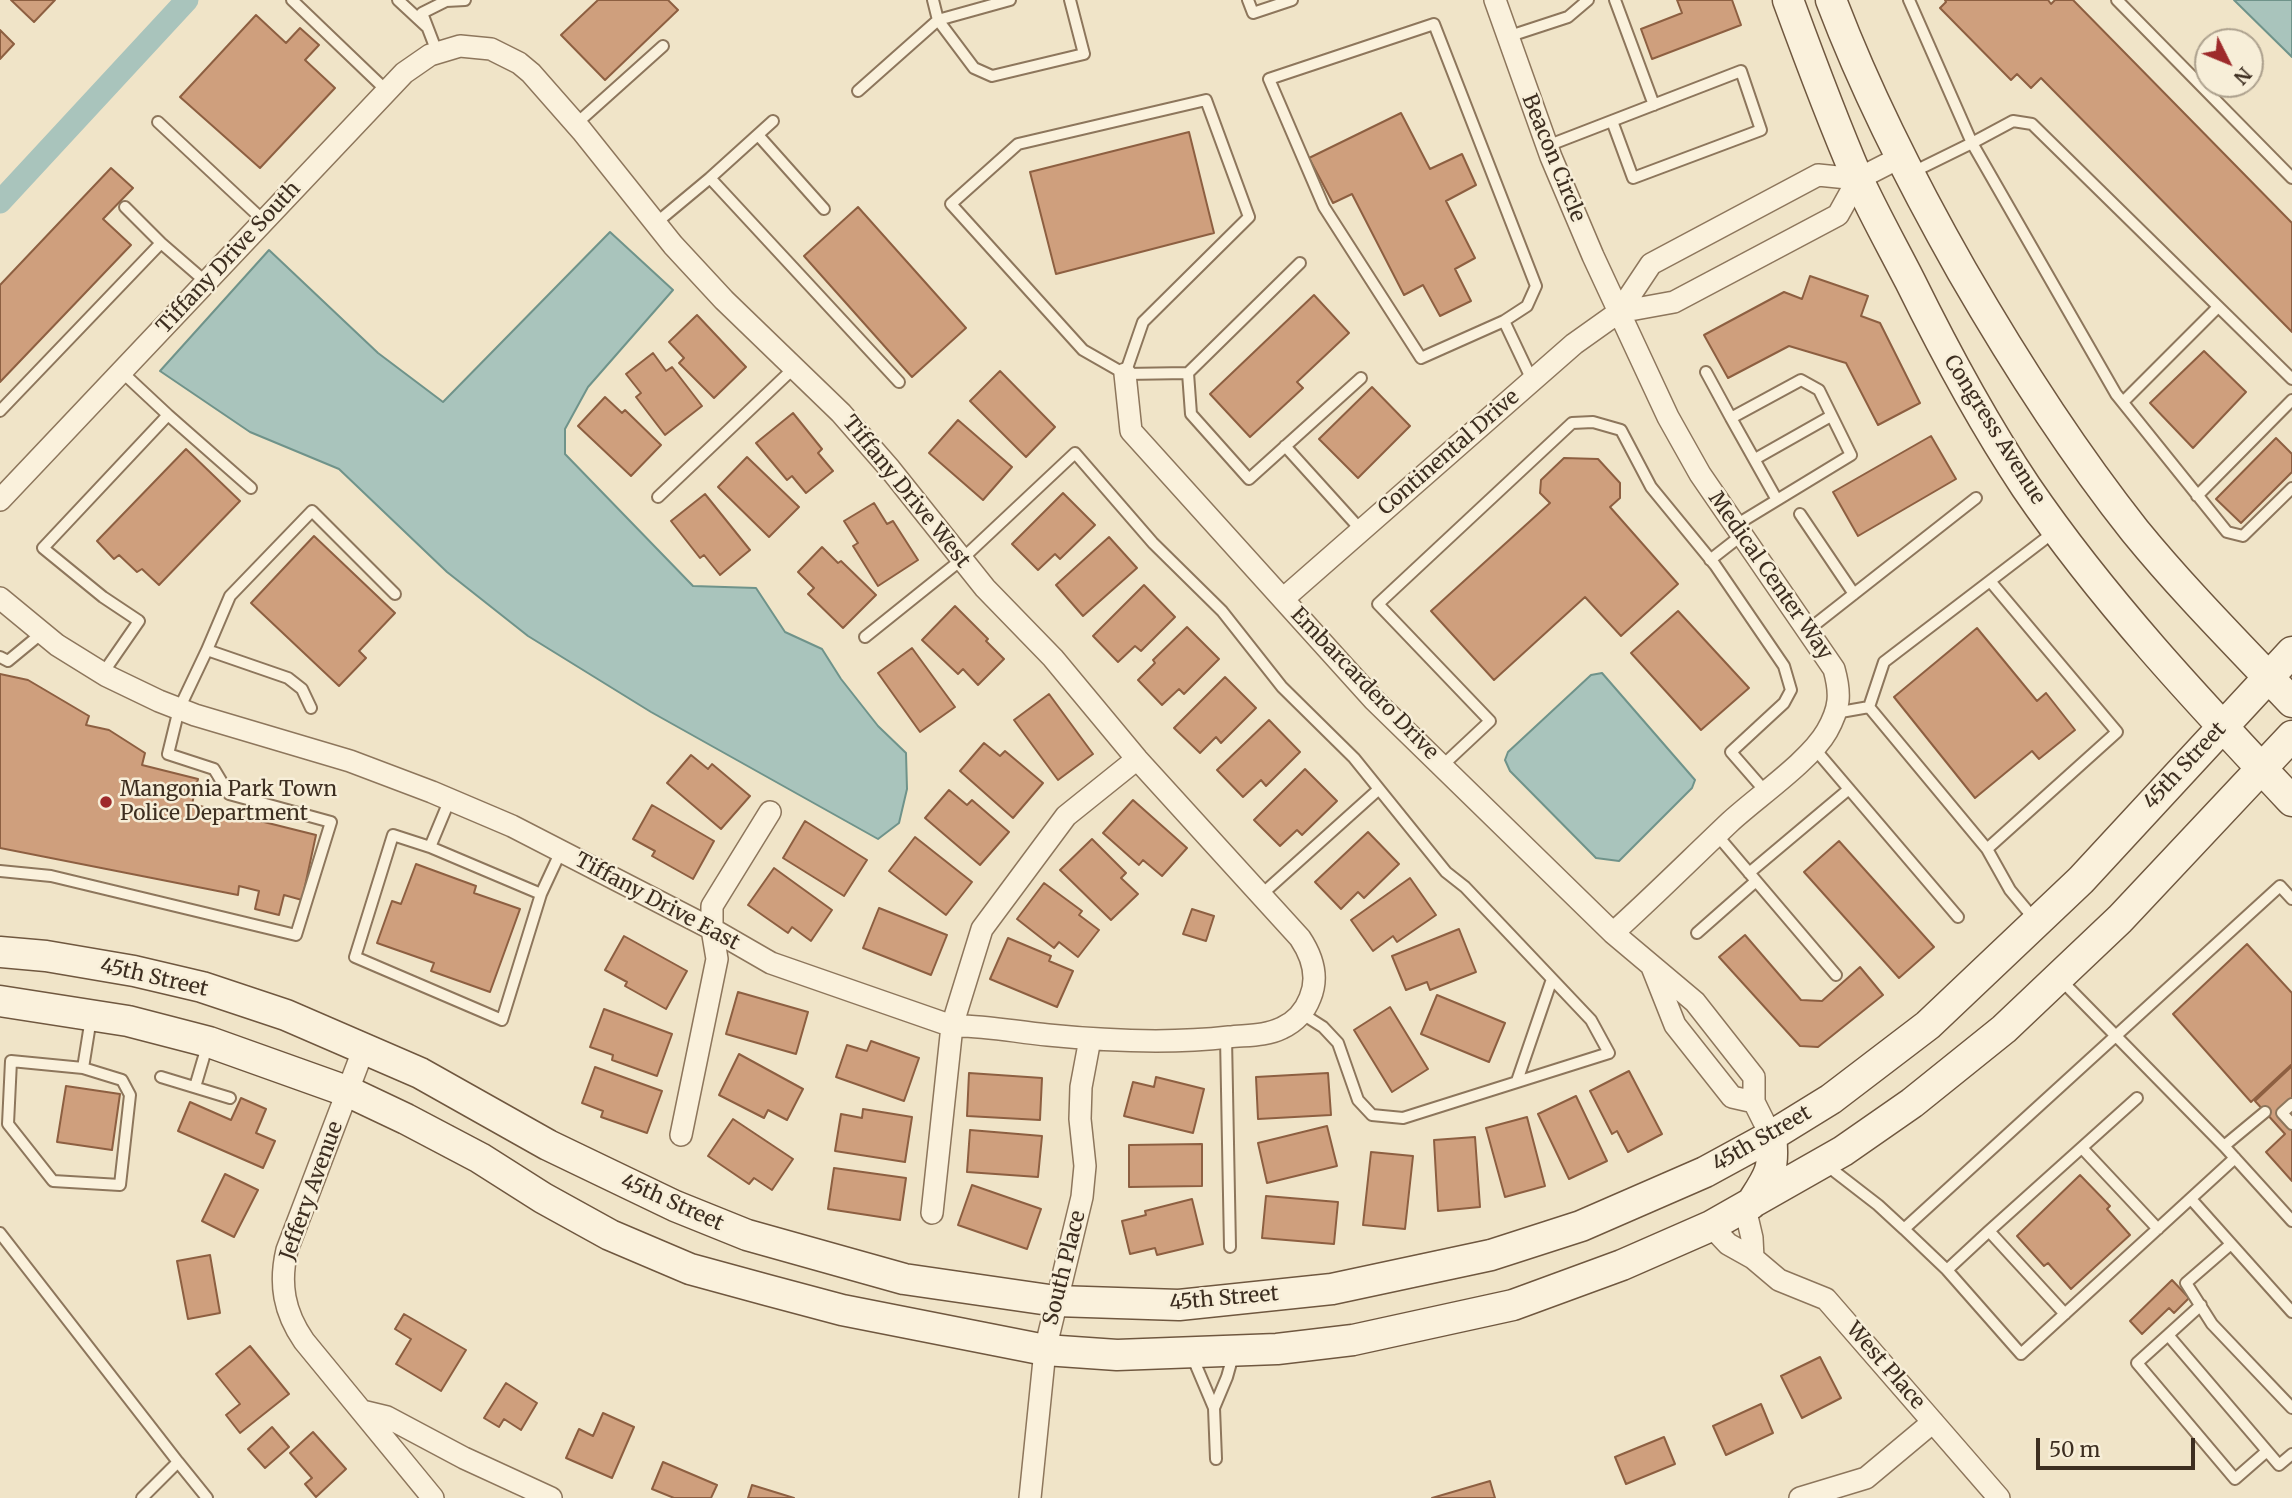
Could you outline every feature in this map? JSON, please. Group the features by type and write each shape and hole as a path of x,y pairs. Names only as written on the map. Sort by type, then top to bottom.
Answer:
{"main road":[{"name":"Congress Avenue","path":"1788,0 1858,180 1966,390 2027,488 2147,641 2292,801"},
{"path":"1831,0 1851,53 1904,166 1998,334 2075,449 2143,540 2195,601 2292,702"},
{"name":"45th Street","path":"0,952 46,956 134,971 202,988 286,1015 420,1073 548,1145 675,1206 747,1235 904,1279 1056,1301 1191,1304 1332,1289 1491,1255 1581,1226 1705,1172 1771,1136 1830,1099 1918,1034 2081,880 2292,652"},
{"path":"0,1001 128,1021 209,1042 349,1092 480,1158 543,1198 610,1235 690,1269 842,1310 1045,1350 1117,1355 1277,1349 1353,1340 1513,1305 1622,1265 1711,1226 1843,1151 1912,1103 2004,1029 2119,919 2292,736"},
{"path":"1748,1206 1769,1177 1773,1158 1771,1136"}],"street":[{"name":"Beacon Circle","path":"1495,0 1547,146 1619,312"},
{"name":"Tiffany Drive South","path":"0,500 416,63 437,52 460,46 475,46"},
{"name":"Tiffany Drive West","path":"475,46 498,52 519,63 576,124 656,223 724,300 841,413 890,469 985,588 1053,658 1137,759 1300,937 1314,965 1315,980 1312,994 1301,1013"},
{"path":"1858,180 1904,166"},
{"name":"Continental Drive","path":"1283,599 1574,344 1619,312 1651,264 1818,175 1858,180 1838,215 1674,302 1619,312"},
{"name":"Medical Center Way","path":"1613,933 1814,747 1827,732 1840,691 1834,669 1700,474 1668,417 1619,312"},
{"name":"Embarcardero Drive","path":"1125,374 1131,431 1374,700 1613,933 1695,1002 1754,1077 1754,1102 1771,1136"},
{"name":"Tiffany Drive East","path":"0,598 42,633 103,673 179,709 350,761 450,799 512,826 771,962 952,1026 976,1025 1045,1035 1148,1041 1226,1038 1269,1033 1284,1028 1301,1013"},
{"path":"932,1213 952,1026 982,929 1066,816 1137,759"},
{"path":"681,1135 717,959 712,929 712,906 770,812"},
{"name":"Embarcardero Drive","path":"1651,965 1675,1025 1732,1097 1754,1102"},
{"name":"South Place","path":"1030,1498 1045,1350 1082,1197 1085,1166 1080,1119 1090,1039"},
{"name":"Jeffery Avenue","path":"364,1048 287,1250 282,1282 284,1298 296,1329 433,1498"},
{"path":"1748,1206 1753,1258"},
{"name":"West Place","path":"1711,1226 1728,1244 1753,1258 1779,1280 1826,1299 1999,1498"},
{"path":"362,1411 387,1417 464,1458 551,1498"},
{"path":"1800,1498 1866,1478 1933,1422"}],"lane":[{"path":"292,0 387,91"},
{"path":"398,0 428,28"},
{"path":"437,52 422,13 446,1 465,0"},
{"path":"933,0 938,20 974,68 992,76 1084,54 1070,0"},
{"path":"858,90 938,20 1010,0"},
{"path":"1248,0 1253,13 1292,0"},
{"path":"1507,37 1568,16 1588,0"},
{"path":"1615,0 1654,105"},
{"path":"1909,0 1972,143 2123,402 2227,532 2243,536 2292,488"},
{"path":"2117,0 2292,178"},
{"path":"1434,24 1536,286 1527,306 1504,321 1421,358 1324,207 1269,79 1434,24"},
{"path":"576,124 663,46"},
{"path":"1547,146 1741,71 1761,130 1633,178 1612,121"},
{"path":"1125,374 1143,323 1249,217 1206,100 1018,144 951,204 1083,350 1125,374 1188,373 1300,263"},
{"path":"656,223 773,121"},
{"path":"1904,166 1972,143 2013,121 2032,124 2292,379"},
{"path":"158,122 264,221"},
{"path":"758,135 824,209"},
{"path":"709,178 899,382"},
{"path":"125,207 206,282"},
{"path":"0,411 161,243"},
{"path":"2123,402 2218,307"},
{"path":"1504,321 1532,380"},
{"path":"658,497 795,367"},
{"path":"122,372 251,488"},
{"path":"1706,372 1777,500"},
{"path":"1188,373 1191,414 1249,479 1361,378"},
{"path":"1710,560 1739,530 1777,500 1851,455 1819,390 1801,380 1731,418"},
{"path":"2197,496 2292,400"},
{"path":"103,673 139,621 103,597 43,548 168,415"},
{"path":"1755,459 1831,416"},
{"path":"1442,766 1490,721 1378,604 1572,423 1593,422 1620,430 1651,487 1710,560 1784,666 1791,690 1784,703 1731,752 1765,791"},
{"path":"1285,446 1361,530"},
{"path":"865,637 961,560 1075,453 1153,543 1222,611 1282,687 1354,758 1446,872 1465,887 1591,1020 1609,1053 1403,1118 1372,1115 1358,1100 1338,1044 1323,1027 1301,1013"},
{"path":"1808,630 1976,498"},
{"path":"0,871 51,876 296,935 331,822 229,794 214,769 168,754 179,709 230,596 312,511 395,594"},
{"path":"1800,514 1854,594"},
{"path":"1870,707 1884,662 2058,529"},
{"path":"1987,849 2117,732 1990,581"},
{"path":"0,657 8,661 42,633"},
{"path":"207,650 288,678 302,689 312,708"},
{"path":"1835,713 1870,707"},
{"path":"1870,707 1987,849 2010,890 2037,922"},
{"path":"1814,747 1958,917"},
{"path":"1261,895 1379,789"},
{"path":"1697,933 1753,877 1849,789"},
{"path":"430,847 450,799"},
{"path":"541,894 430,847 393,835 355,957 502,1020 541,894 561,851"},
{"path":"1717,835 1836,975"},
{"path":"1904,1229 2280,886 2292,899"},
{"path":"2058,977 2224,1146 2292,1222"},
{"path":"1517,1081 1552,979"},
{"path":"83,1068 91,1015"},
{"path":"1226,1038 1230,1247"},
{"path":"195,1087 209,1042"},
{"path":"11,1061 83,1068 121,1080 130,1095 120,1185 53,1181 8,1124 11,1061"},
{"path":"161,1077 230,1098"},
{"path":"1947,1270 2137,1098"},
{"path":"2292,1104 2282,1113 2292,1124"},
{"path":"2224,1146 2265,1112"},
{"path":"2082,1148 2158,1228"},
{"path":"1823,1162 1878,1205 1947,1270 2021,1354 2235,1158"},
{"path":"2191,1199 2292,1312"},
{"path":"1989,1231 2065,1314"},
{"path":"0,1233 207,1498"},
{"path":"2231,1244 2186,1283 2212,1324 2292,1408"},
{"path":"2200,1305 2137,1363 2235,1479 2267,1451"},
{"path":"2168,1335 2279,1465 2292,1454"},
{"path":"1214,1408 1234,1351"},
{"path":"1191,1353 1214,1408 1216,1459"},
{"path":"142,1498 178,1462"}],"water":[{"path":"2234,0 2292,0 2292,57 2264,28"},
{"path":"610,232 673,290 588,387 565,429 565,454 693,586 756,588 785,632 822,649 841,679 878,726 906,753 907,789 899,823 878,839 651,712 528,636 447,572 339,469 250,432 160,371 269,250 378,353 443,402"},
{"path":"1602,673 1695,780 1692,788 1619,861 1596,858 1510,771 1505,760 1508,752 1591,675"}],"building":[{"path":"11,0 55,0 34,22"},
{"path":"598,0 668,0 678,10 605,80 561,35"},
{"path":"1677,0 1732,0 1741,25 1652,59 1641,29 1682,13"},
{"path":"1945,0 2048,0 2051,4 2055,0 2073,0 2292,223 2292,332 2041,78 2031,88 2017,74 2011,80 1940,8"},
{"path":"256,15 286,43 300,28 319,45 305,60 335,88 260,168 180,97"},
{"path":"0,30 14,44 0,59"},
{"path":"1401,113 1430,169 1462,154 1476,185 1446,201 1475,258 1455,269 1471,301 1440,316 1423,285 1404,295 1352,194 1333,203 1309,158"},
{"path":"1189,132 1214,233 1056,274 1030,172"},
{"path":"111,168 133,188 103,219 131,245 0,382 0,285"},
{"path":"858,207 966,328 912,377 804,256"},
{"path":"1810,276 1868,296 1861,316 1880,323 1920,403 1878,425 1846,363 1789,346 1728,378 1704,335 1784,292 1802,299"},
{"path":"1314,295 1349,333 1297,382 1303,388 1250,437 1210,394"},
{"path":"697,315 746,367 714,398 679,363 684,358 669,342"},
{"path":"2204,351 2246,392 2193,448 2150,403"},
{"path":"653,353 666,371 672,367 702,406 665,435 636,397 641,393 626,374"},
{"path":"1000,371 1055,427 1026,457 970,401"},
{"path":"1372,387 1410,426 1358,478 1319,439"},
{"path":"605,397 622,413 625,410 661,445 631,476 578,426"},
{"path":"793,413 822,449 818,453 833,471 806,493 792,476 787,480 756,443"},
{"path":"958,420 1012,467 983,500 929,453"},
{"path":"1931,436 1956,479 1858,536 1833,492"},
{"path":"2276,438 2292,454 2292,472 2241,523 2216,499"},
{"path":"186,449 240,501 159,585 142,569 137,572 119,555 114,559 97,541"},
{"path":"747,457 799,507 769,537 718,487"},
{"path":"1564,458 1598,459 1620,483 1620,498 1610,507 1678,584 1621,636 1585,597 1494,680 1431,611 1550,503 1540,493 1541,480"},
{"path":"1063,493 1095,525 1060,559 1055,554 1038,570 1012,544"},
{"path":"705,494 750,550 720,575 704,555 700,558 671,521"},
{"path":"874,503 887,524 893,521 918,560 878,586 853,546 858,543 844,521"},
{"path":"314,536 395,613 359,651 366,658 339,686 251,603"},
{"path":"1109,537 1137,568 1083,616 1056,585"},
{"path":"822,547 838,563 841,561 876,595 843,628 808,594 814,588 798,572"},
{"path":"1144,585 1175,617 1141,651 1135,646 1118,662 1093,636"},
{"path":"955,606 1004,659 978,685 963,669 958,674 922,640"},
{"path":"1678,611 1749,688 1701,730 1631,653"},
{"path":"1187,627 1219,659 1184,694 1179,689 1162,705 1138,680 1155,663 1153,660"},
{"path":"1977,628 2037,701 2046,693 2075,730 2039,759 2032,751 1975,798 1894,697"},
{"path":"912,648 955,707 920,732 878,673"},
{"path":"0,674 28,680 89,716 86,725 109,730 145,753 142,765 198,779 192,804 316,835 302,900 284,895 279,915 255,909 259,891 239,886 238,895 0,848"},
{"path":"1225,677 1256,708 1221,743 1216,737 1200,753 1174,728"},
{"path":"1049,694 1093,754 1058,780 1014,720"},
{"path":"1269,720 1300,752 1266,786 1261,780 1243,797 1217,770"},
{"path":"984,743 1000,756 1005,751 1043,783 1013,818 960,771"},
{"path":"691,755 708,769 712,764 750,796 721,829 667,783"},
{"path":"1305,769 1337,801 1302,835 1297,830 1280,846 1254,820"},
{"path":"949,790 967,805 972,800 1009,832 980,865 925,818"},
{"path":"1133,800 1187,848 1162,876 1143,860 1139,865 1103,833"},
{"path":"652,805 714,841 693,879 652,856 655,851 633,839"},
{"path":"805,821 867,860 844,896 783,858"},
{"path":"1368,832 1399,864 1364,898 1358,892 1341,909 1315,882"},
{"path":"915,837 972,882 946,915 889,871"},
{"path":"1092,839 1126,873 1121,878 1138,894 1111,920 1060,870"},
{"path":"1839,841 1934,947 1899,978 1804,872"},
{"path":"416,864 476,886 474,893 520,909 490,992 431,971 434,963 377,943 392,901 401,904"},
{"path":"774,868 832,910 811,941 792,927 788,933 748,905"},
{"path":"1410,878 1436,915 1397,942 1393,936 1373,951 1351,920"},
{"path":"1044,883 1082,911 1079,915 1099,930 1078,957 1059,942 1054,948 1017,919"},
{"path":"879,908 947,935 931,975 863,948"},
{"path":"1192,909 1214,916 1206,941 1183,934"},
{"path":"1459,929 1476,972 1430,990 1427,982 1406,990 1392,956"},
{"path":"1745,935 1801,1000 1822,1001 1860,967 1883,995 1818,1047 1800,1046 1719,957"},
{"path":"624,936 687,971 666,1009 625,986 627,982 605,970"},
{"path":"1008,938 1051,956 1049,961 1073,971 1057,1007 990,979"},
{"path":"2247,944 2292,993 2292,1064 2251,1102 2173,1014"},
{"path":"738,992 808,1012 796,1054 726,1034"},
{"path":"1437,995 1505,1023 1489,1062 1421,1034"},
{"path":"1390,1007 1428,1069 1392,1092 1354,1030"},
{"path":"604,1009 672,1034 657,1076 612,1060 613,1055 590,1047"},
{"path":"871,1041 919,1058 904,1101 836,1077 847,1045 867,1051"},
{"path":"739,1054 803,1089 787,1120 768,1110 764,1118 719,1095"},
{"path":"2292,1066 2292,1181 2266,1152 2285,1134 2255,1101"},
{"path":"595,1067 662,1091 647,1133 601,1117 603,1111 582,1103"},
{"path":"1629,1071 1662,1134 1628,1152 1617,1131 1612,1134 1590,1091"},
{"path":"969,1073 1042,1078 1040,1120 967,1116"},
{"path":"1328,1073 1331,1115 1258,1119 1256,1077"},
{"path":"1156,1077 1204,1089 1193,1133 1124,1116 1133,1082 1154,1087"},
{"path":"66,1086 120,1094 112,1150 57,1142"},
{"path":"1576,1096 1607,1161 1569,1179 1538,1114"},
{"path":"241,1098 266,1109 256,1133 275,1141 263,1168 178,1131 190,1102 231,1120"},
{"path":"863,1109 912,1117 905,1162 835,1151 841,1114 862,1118"},
{"path":"1527,1117 1545,1186 1505,1197 1486,1128"},
{"path":"733,1119 793,1159 772,1190 754,1178 749,1184 708,1156"},
{"path":"1327,1126 1337,1166 1267,1183 1258,1143"},
{"path":"970,1130 1042,1136 1038,1177 967,1172"},
{"path":"1475,1137 1480,1207 1438,1211 1434,1140"},
{"path":"1202,1144 1202,1186 1129,1187 1129,1145"},
{"path":"1371,1152 1413,1156 1405,1229 1363,1225"},
{"path":"834,1168 906,1178 900,1220 828,1209"},
{"path":"225,1174 258,1190 234,1237 202,1221"},
{"path":"2080,1175 2110,1206 2107,1209 2130,1235 2071,1289 2048,1263 2044,1266 2017,1236"},
{"path":"972,1185 1041,1209 1027,1249 958,1225"},
{"path":"1266,1196 1338,1202 1334,1244 1262,1238"},
{"path":"1192,1199 1203,1244 1157,1255 1155,1248 1130,1254 1122,1221 1146,1215 1145,1211"},
{"path":"210,1255 220,1313 188,1319 177,1261"},
{"path":"2172,1280 2189,1298 2174,1313 2169,1308 2142,1334 2130,1321"},
{"path":"404,1314 466,1350 441,1391 396,1364 411,1339 395,1329"},
{"path":"250,1346 289,1394 240,1433 226,1415 240,1404 216,1374"},
{"path":"1820,1357 1841,1398 1802,1418 1781,1376"},
{"path":"506,1383 537,1403 521,1430 504,1419 499,1427 484,1418"},
{"path":"1761,1404 1773,1433 1726,1455 1713,1426"},
{"path":"603,1413 634,1427 612,1478 566,1458 579,1429 593,1436"},
{"path":"272,1427 289,1447 265,1468 248,1449"},
{"path":"313,1432 346,1469 316,1497 305,1484 312,1478 290,1453"},
{"path":"1664,1437 1675,1464 1626,1484 1615,1457"},
{"path":"663,1462 717,1485 711,1498 674,1498 652,1489"},
{"path":"1490,1481 1495,1498 1432,1498"},
{"path":"752,1485 794,1498 748,1498"}],"waterway":[{"path":"0,202 187,0"}],"place":[{"name":"Mangonia Park Town Police Department","path":"106,802"}]}
